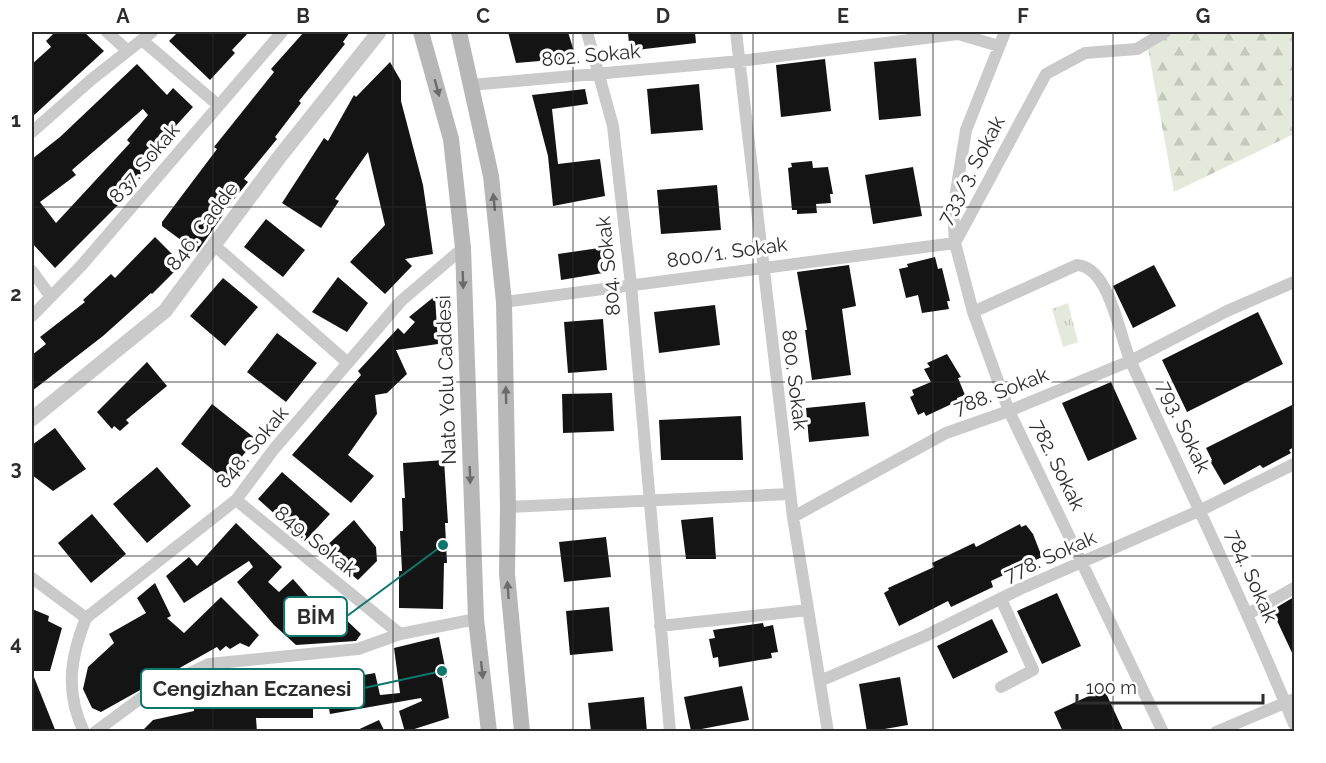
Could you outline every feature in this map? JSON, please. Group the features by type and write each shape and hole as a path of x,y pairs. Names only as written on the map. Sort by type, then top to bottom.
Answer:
{"main road":[{"name":"Nato Yolu Caddesi","path":"421,32 451,139 462,249 476,619 485,731"},
{"path":"459,32 491,176 504,302 507,574 522,732"}],"street":[{"path":"107,32 128,51"},
{"path":"32,132 152,32"},
{"name":"837. Sokak","path":"32,316 111,232 282,32"},
{"name":"846. Cadde","path":"32,419 165,310 379,32"},
{"name":"804. Sokak","path":"587,32 613,126 630,285 670,732"},
{"name":"800. Sokak","path":"736,32 793,517 828,732"},
{"path":"955,243 953,211 966,130 1005,32"},
{"name":"733/3. Sokak","path":"1009,411 973,312 955,243 1046,74 1085,53 1137,49 1164,32"},
{"name":"802. Sokak","path":"471,85 740,61 958,34 999,46"},
{"path":"141,40 218,105"},
{"name":"800/1. Sokak","path":"504,302 762,266 955,243"},
{"path":"214,245 348,363"},
{"name":"848. Sokak","path":"86,618 236,500 274,449 401,301 462,249"},
{"name":"793. Sokak","path":"973,312 1077,265 1086,266 1102,280 1130,361 1201,510"},
{"path":"32,271 51,297"},
{"name":"788. Sokak","path":"793,517 946,432 1009,411 1130,361 1227,311 1294,282"},
{"name":"782. Sokak","path":"1009,411 1084,563 1163,732"},
{"name":"778. Sokak","path":"820,681 925,636 1001,599 1201,510 1294,464"},
{"path":"508,507 790,494"},
{"name":"849. Sokak","path":"236,500 400,634"},
{"name":"784. Sokak","path":"1201,510 1290,701 1294,724"},
{"path":"32,578 86,618 78,639 70,682 76,714 84,732"},
{"path":"1248,615 1294,588"},
{"path":"1001,599 1033,670 1001,687"},
{"path":"660,626 808,610"},
{"path":"95,732 145,695 209,664 358,649 400,634 476,619"},
{"path":"1216,732 1290,701"}],"green space":[{"path":"1165,32 1294,32 1294,134 1174,192 1147,43"},
{"path":"1068,303 1078,342 1063,347 1052,309"}],"building":[{"path":"55,32 84,32 104,51 32,117 32,64 51,47 46,41"},
{"path":"178,32 249,32 232,50 235,53 210,80 169,41"},
{"path":"304,32 350,32 343,42 345,44 299,101 301,103 275,137 277,139 244,179 248,182 222,214 197,252 162,226 162,222 217,149 214,147 274,72 271,69"},
{"path":"508,32 568,32 576,58 516,63"},
{"path":"628,32 695,32 696,43 636,50 635,43 629,44"},
{"path":"916,58 921,116 879,120 874,62"},
{"path":"825,59 831,111 781,117 776,65"},
{"path":"390,62 401,81 401,101 423,185 433,254 405,259 412,266 385,294 350,262 385,225 368,152 335,199 339,201 321,228 282,203 324,138 328,141 354,95 356,97"},
{"path":"137,64 167,95 173,88 193,107 152,152 156,155 121,198 123,200 55,268 32,243 32,159 60,137","holes":["143,109 148,115 127,140 130,143 56,223 40,202 76,175 72,170"]},
{"path":"699,84 703,130 651,134 647,89"},
{"path":"585,89 588,104 552,109 558,164 600,159 605,196 553,206 548,156 532,95"},
{"path":"812,161 813,168 828,167 833,194 830,194 831,203 816,204 817,213 797,214 797,210 792,210 788,168 792,167 791,163"},
{"path":"913,167 922,216 873,224 865,175"},
{"path":"717,185 721,230 661,234 657,190"},
{"path":"266,219 305,250 283,277 244,247"},
{"path":"155,237 182,264 152,294 103,336 32,391 32,355 46,344 40,337 85,302 83,300 111,274 115,278"},
{"path":"606,247 609,272 561,280 558,254"},
{"path":"935,257 938,269 942,268 950,301 947,301 949,309 922,313 918,295 906,298 899,269 908,267 907,264"},
{"path":"849,265 856,306 842,309 851,375 812,380 805,330 807,330 797,272"},
{"path":"1154,265 1176,306 1133,328 1113,286"},
{"path":"338,277 368,303 347,332 312,312"},
{"path":"223,278 258,307 225,346 190,316"},
{"path":"435,296 438,344 396,350 407,374 387,393 375,395 377,414 348,455 374,476 351,503 292,455 361,375 358,371 398,328 404,334 415,322 409,317"},
{"path":"715,305 720,345 659,353 654,312"},
{"path":"1258,312 1283,364 1187,412 1162,360"},
{"path":"603,319 607,370 568,373 564,322"},
{"path":"277,333 317,363 286,402 247,372"},
{"path":"947,354 961,377 958,378 965,395 957,398 958,401 926,416 924,412 918,415 910,397 914,395 912,390 931,382 924,369 930,367 927,363"},
{"path":"147,362 167,386 126,420 129,423 120,431 114,426 112,429 97,412"},
{"path":"1111,382 1137,439 1088,461 1062,403"},
{"path":"612,393 614,431 563,433 562,394"},
{"path":"865,402 869,436 809,442 806,408"},
{"path":"212,404 256,439 224,479 181,444"},
{"path":"1294,404 1294,447 1289,450 1291,453 1263,468 1260,465 1224,485 1210,461 1212,460 1206,448"},
{"path":"741,416 743,460 661,460 659,420"},
{"path":"55,428 86,469 53,491 32,475 32,445"},
{"path":"444,460 448,523 445,523 447,563 444,563 443,609 399,608 399,571 402,571 400,531 403,531 402,498 405,498 403,463"},
{"path":"157,467 191,506 147,543 113,504"},
{"path":"282,472 330,514 305,541 258,499"},
{"path":"92,514 126,554 91,583 58,543"},
{"path":"713,517 716,559 686,559 681,520"},
{"path":"354,520 376,547 377,561 358,580 322,550"},
{"path":"236,523 282,567 268,582 279,592 293,579 315,604 322,597 361,634 356,641 296,645 274,625 237,582 253,567 249,561 184,603 166,576 189,557 197,566"},
{"path":"1020,524 1021,527 1026,525 1033,534 1042,557 991,581 993,587 951,607 948,601 899,626 884,593 889,590 888,588 934,567 932,563 974,543 976,547"},
{"path":"606,537 611,577 564,582 559,542"},
{"path":"155,583 171,616 167,618 184,633 221,597 259,635 249,647 240,643 230,649 226,646 220,651 217,647 101,712 92,708 83,689 88,667 114,643 109,634 146,613 137,598"},
{"path":"1057,593 1081,646 1042,664 1017,611"},
{"path":"1294,597 1294,657 1272,610"},
{"path":"609,607 613,651 570,655 566,611"},
{"path":"32,609 49,616 48,621 62,628 50,671 32,671"},
{"path":"992,619 1008,652 953,679 937,646"},
{"path":"763,623 764,627 773,625 778,652 771,653 772,658 719,667 718,657 713,658 709,639 715,638 713,630"},
{"path":"439,637 447,677 442,678 449,718 405,732 399,711 422,701 421,698 330,714 324,682 375,673 380,695 400,693 394,648"},
{"path":"32,672 56,732 32,732"},
{"path":"267,677 313,678 313,718 256,718 257,732 141,732 153,720 194,711 194,705 221,702 220,686 267,681"},
{"path":"900,677 908,725 867,732 859,684"},
{"path":"742,686 749,720 691,731 684,697"},
{"path":"1104,689 1124,732 1063,732 1054,712"},
{"path":"644,697 647,732 591,732 588,703"},
{"path":"379,720 385,732 353,732"}],"place":[{"name":"BİM","path":"443,545"},
{"name":"Cengizhan Eczanesi","path":"442,671"}]}
